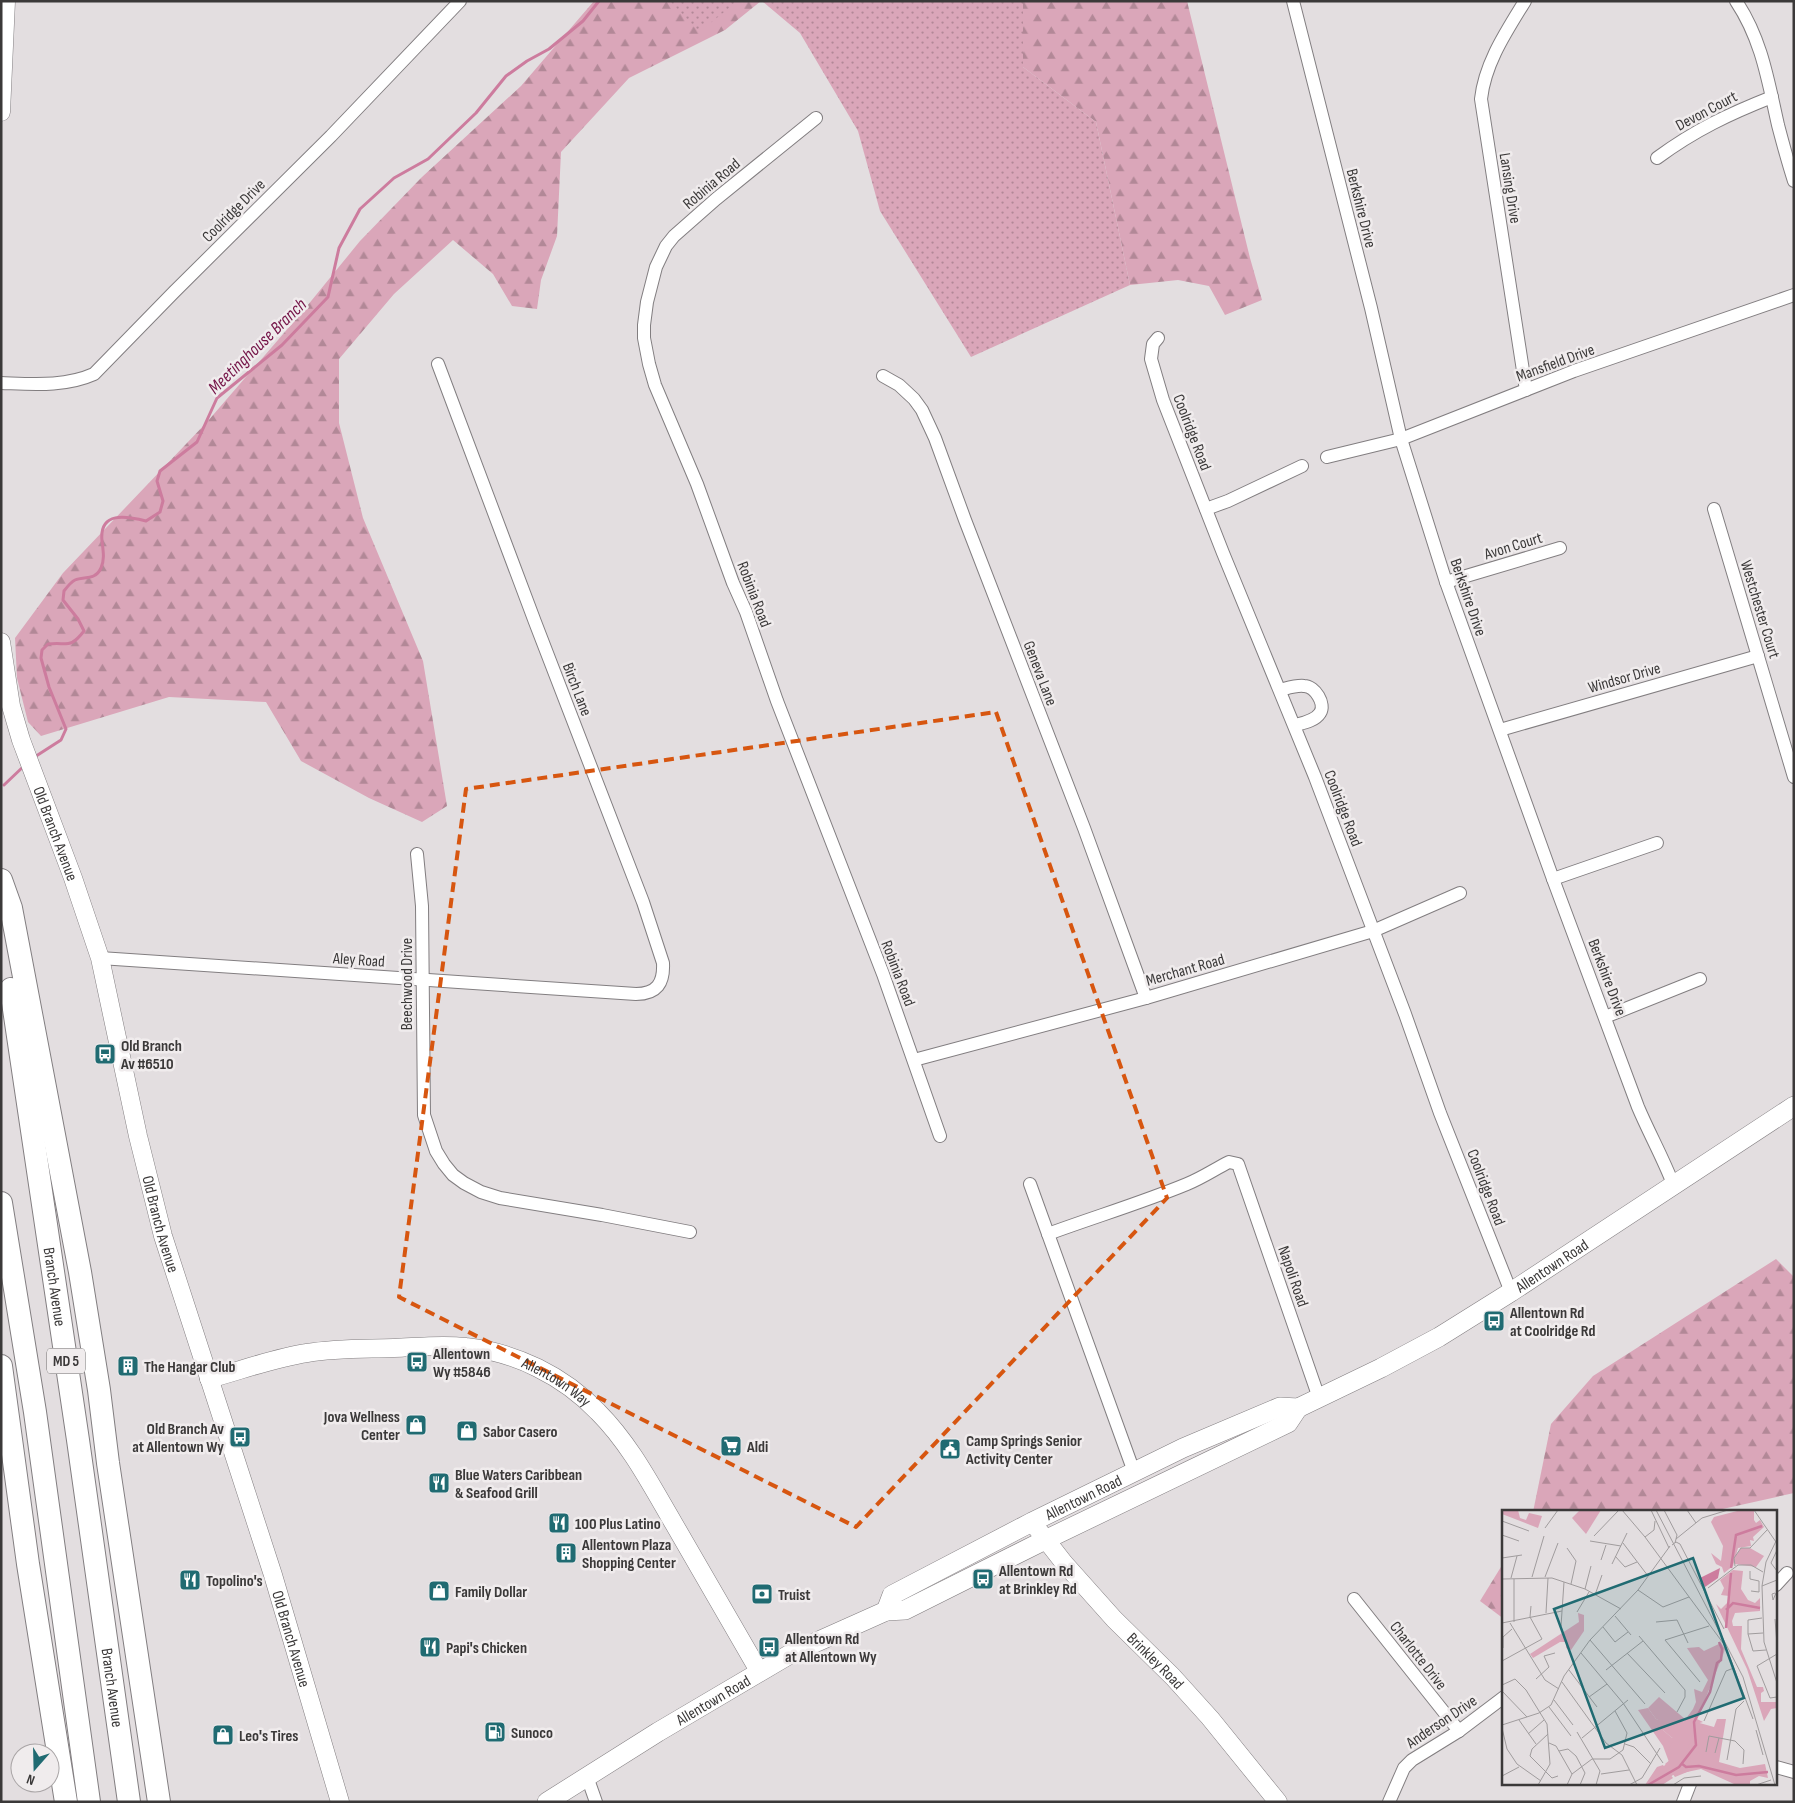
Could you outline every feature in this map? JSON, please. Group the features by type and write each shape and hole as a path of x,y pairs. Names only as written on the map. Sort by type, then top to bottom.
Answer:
{"highway":[{"path":"1,880 11,908 52,1129 73,1228 99,1390 108,1463 159,1802"},
{"name":"Branch Avenue","path":"1,921 78,1440 129,1802"},
{"name":"MD 5","path":"1,1203 35,1412 89,1802"},
{"path":"1,1366 28,1564 66,1802"}],"main road":[{"path":"1,112 6,1"},
{"name":"Old Branch Avenue","path":"1,642 11,706 100,958 138,1136 178,1284 272,1575 340,1802"},
{"name":"Allentown Road","path":"886,1611 892,1595 1032,1522 1183,1448 1280,1407 1298,1408 1411,1352 1511,1292 1794,1106"},
{"name":"Allentown Way","path":"209,1379 308,1352 441,1346 489,1351 518,1360 549,1374 566,1384 595,1408 626,1446 759,1671"},
{"name":"Allentown Road","path":"547,1802 792,1652 886,1611 905,1610 1288,1423 1298,1408"},
{"name":"Brinkley Road","path":"1032,1522 1045,1540 1114,1619 1204,1711 1271,1799"}],"street":[{"name":"Coolridge Drive","path":"1,383 42,384 68,382 80,380 94,374 332,136 460,1"},
{"name":"Berkshire Drive","path":"1293,1 1371,308 1401,439 1446,582 1553,878 1646,1125 1674,1184"},
{"name":"Lansing Drive","path":"1525,1 1491,61 1482,88 1481,99 1526,390"},
{"path":"1736,1 1754,35 1768,73 1772,97 1794,181"},
{"name":"Devon Court","path":"1657,158 1689,135 1720,118 1772,97"},
{"name":"Robinia Road","path":"816,118 716,199 674,236 666,246 656,267 647,302 644,338 655,385 697,484 746,612 777,701 828,830 914,1060 940,1136"},
{"name":"Mansfield Drive","path":"1327,457 1401,439 1526,390 1794,295"},
{"name":"Coolridge Road","path":"1158,338 1151,352 1152,366 1179,443 1295,725 1405,1014 1440,1113 1511,1292"},
{"name":"Birch Lane","path":"438,364 659,947 664,972 657,988 644,994 617,993"},
{"name":"Geneva Lane","path":"883,376 899,385 914,399 922,410 935,438 1084,828 1146,998"},
{"path":"1206,509 1228,501 1302,466"},
{"name":"Westchester Court","path":"1714,509 1794,776"},
{"name":"Avon Court","path":"1446,582 1560,548"},
{"name":"Windsor Drive","path":"1500,730 1758,656"},
{"path":"1280,690 1304,686 1312,687 1317,694 1322,706 1320,713 1315,719 1295,725"},
{"path":"1553,878 1657,843"},
{"name":"Beechwood Drive","path":"417,854 422,906 424,1115 436,1151 444,1164 453,1176 482,1192 508,1200 602,1215 690,1232"},
{"name":"Merchant Road","path":"914,1060 1146,998 1373,931 1460,893"},
{"name":"Aley Road","path":"100,958 617,993"},
{"path":"1606,1017 1700,979"},
{"name":"Napoli Road","path":"1048,1234 1173,1190 1229,1162 1238,1164 1319,1398"},
{"path":"1030,1184 1134,1472"},
{"path":"1778,1583 1786,1573"},
{"name":"Charlotte Drive","path":"1354,1599 1459,1731"},
{"name":"Anderson Drive","path":"1389,1802 1404,1768 1412,1760 1459,1731 1502,1699"},
{"path":"1778,1768 1794,1772"},
{"path":"584,1778 590,1786 596,1802"},
{"path":"1683,1802 1689,1786"}],"highlighted area":[{"path":"996,712 1167,1198 856,1527 399,1297 466,789"}],"green space":[{"path":"594,1 761,1 725,30 629,78 561,152 557,236 541,280 537,309 512,306 493,274 453,240 394,294 339,359 339,423 363,518 423,661 447,806 422,822 369,798 301,761 266,702 169,697 41,736 28,722 17,678 15,638 63,573 207,422 303,311 360,241 422,177 521,86"},
{"path":"670,1 738,1 699,32"},
{"path":"762,1 1023,1 1023,67 1096,122 1130,285 971,357 880,211 858,131 800,33"},
{"path":"1023,1 1187,1 1262,300 1225,315 1209,286 1178,280 1130,285 1096,122 1023,67"},
{"path":"1776,1259 1794,1277 1794,1493 1718,1510 1533,1510 1551,1424 1593,1376"},
{"path":"1502,1565 1502,1618 1480,1601"}],"waterway":[{"name":"Meetinghouse Branch","path":"33,758 61,740 66,729 49,687 41,658 42,650 48,644 68,644 79,637 84,631 78,619 63,600 64,591 75,580 93,576 99,572 103,561 102,531 105,525 109,520 122,517 146,521 160,512 163,501 157,481 160,471 197,442 217,398 282,345 328,297 339,248 360,209 394,178 428,159 476,113 506,76 527,61 549,49 583,21 599,1"},
{"name":"Meetinghouse Branch","path":"4,785 25,765"}],"place":[{"name":"Old Branch Av #6510","path":"105,1054"},
{"name":"Allentown Rd at Coolridge Rd","path":"1494,1321"},
{"name":"Allentown Wy #5846","path":"417,1362"},
{"name":"The Hangar Club","path":"128,1366"},
{"name":"Jova Wellness Center","path":"416,1425"},
{"name":"Sabor Casero","path":"467,1431"},
{"name":"Old Branch Av at Allentown Wy","path":"240,1437"},
{"name":"Aldi","path":"731,1446"},
{"name":"Camp Springs Senior Activity Center","path":"950,1449"},
{"name":"Blue Waters Caribbean & Seafood Grill","path":"439,1483"},
{"name":"100 Plus Latino","path":"559,1523"},
{"name":"Allentown Plaza Shopping Center","path":"566,1553"},
{"name":"Allentown Rd at Brinkley Rd","path":"983,1579"},
{"name":"Topolino's","path":"190,1580"},
{"name":"Family Dollar","path":"439,1591"},
{"name":"Truist","path":"762,1594"},
{"name":"Papi's Chicken","path":"430,1647"},
{"name":"Allentown Rd at Allentown Wy","path":"769,1647"},
{"name":"Sunoco","path":"495,1732"},
{"name":"Leo's Tires","path":"223,1735"}]}
